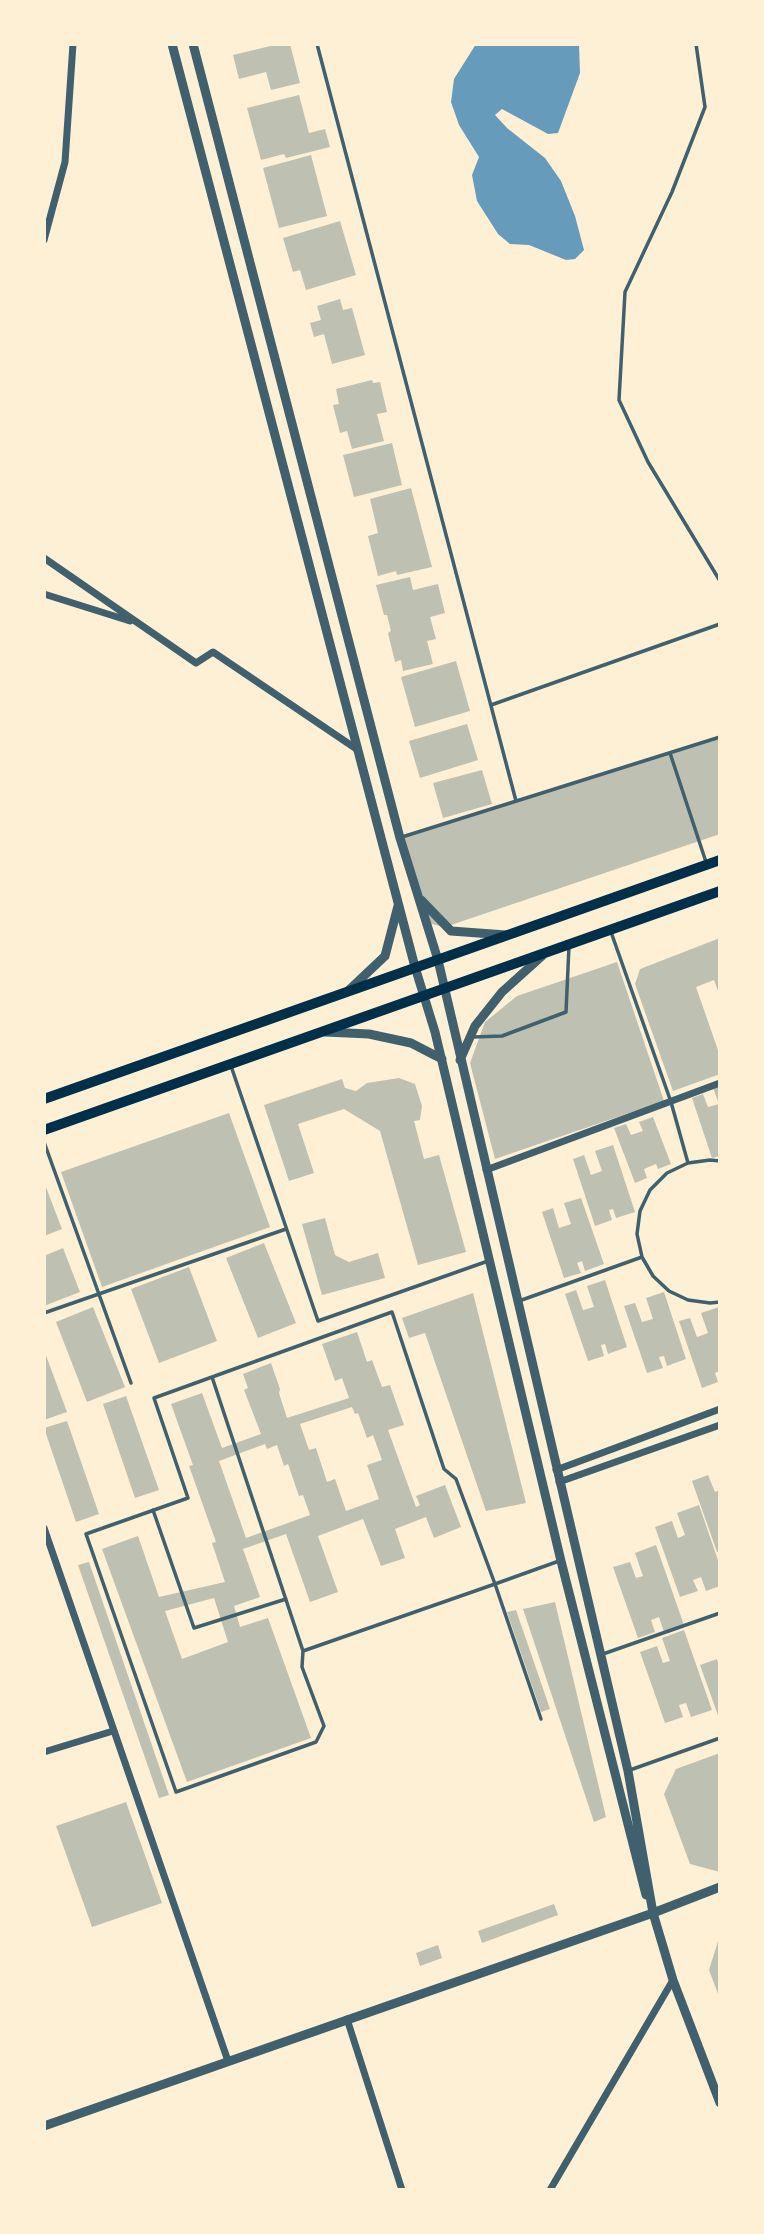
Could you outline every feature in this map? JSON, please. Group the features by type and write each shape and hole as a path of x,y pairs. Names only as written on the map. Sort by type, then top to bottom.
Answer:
{"main road":[{"path":"44,1099 720,860"},
{"path":"44,1130 720,891"}],"street":[{"path":"44,240 65,162 74,44"},
{"path":"172,44 415,967 442,1059 561,1561 643,1889 673,1980 720,2103"},
{"path":"194,44 400,838 438,960 628,1771 653,1913"},
{"path":"44,558 196,663 213,652 358,750"},
{"path":"44,594 138,623"},
{"path":"418,897 451,932 507,935"},
{"path":"348,991 386,956 399,904"},
{"path":"460,1060 475,1026 502,992 545,953"},
{"path":"320,1032 369,1034 411,1043 442,1059"},
{"path":"486,1170 720,1083"},
{"path":"556,1470 720,1409"},
{"path":"559,1482 720,1425"},
{"path":"44,1528 228,2061"},
{"path":"44,1752 113,1731"},
{"path":"44,2126 653,1913 720,1887"},
{"path":"550,2190 673,1980"},
{"path":"347,2019 402,2190"}],"lane":[{"path":"317,44 516,801"},
{"path":"696,44 705,107 672,192 625,292 619,400 648,462 720,581"},
{"path":"491,705 720,624"},
{"path":"400,838 720,737"},
{"path":"670,752 707,864"},
{"path":"610,930 671,1102 688,1163"},
{"path":"471,1037 502,1036 566,1012 569,944"},
{"path":"230,1064 318,1321 490,1261"},
{"path":"44,1142 131,1383"},
{"path":"720,1161 688,1163 667,1173 650,1190 645,1200 640,1211 638,1234 642,1257 653,1276 669,1291 688,1300 720,1302"},
{"path":"44,1313 286,1229"},
{"path":"517,1301 642,1257"},
{"path":"212,1377 303,1651 302,1667 324,1726 316,1742 176,1792 86,1534 188,1498 154,1398 212,1377 392,1312 444,1469 456,1479 541,1719"},
{"path":"153,1510 194,1628 286,1599"},
{"path":"303,1651 561,1561"},
{"path":"601,1655 720,1613"},
{"path":"628,1771 720,1738"}],"water":[{"path":"476,44 579,44 580,73 558,133 548,134 502,109 495,115 545,158 561,181 575,216 584,250 575,259 566,260 529,245 510,244 498,234 477,201 472,175 479,157 459,125 451,102 454,79"}],"building":[{"path":"290,44 300,83 271,90 266,72 239,79 233,55"},
{"path":"299,95 309,133 325,129 330,147 286,158 284,154 261,160 247,108"},
{"path":"311,155 327,216 279,228 263,168"},
{"path":"340,221 356,275 306,290 300,270 293,272 283,238"},
{"path":"340,299 343,310 352,308 365,355 332,364 324,334 314,337 310,323 321,320 317,306"},
{"path":"372,380 373,383 380,382 387,412 377,414 384,441 352,449 347,431 340,433 333,405 339,404 336,389"},
{"path":"392,443 402,485 354,497 343,455"},
{"path":"411,488 432,567 397,575 396,571 378,576 368,536 378,533 370,499"},
{"path":"410,577 413,590 438,584 445,613 430,617 436,639 427,641 433,664 403,671 401,660 395,662 388,633 391,631 376,585"},
{"path":"456,661 470,711 415,727 401,677"},
{"path":"467,724 478,760 420,778 409,741"},
{"path":"720,737 720,834 445,927 427,923 400,838"},
{"path":"482,770 492,804 443,818 433,783"},
{"path":"720,938 720,996 714,980 696,987 720,1056 720,1074 673,1091 635,984 640,969"},
{"path":"617,962 664,1101 495,1159 470,1063 485,1022 517,996"},
{"path":"399,1078 415,1084 422,1106 420,1120 414,1121 424,1159 439,1155 466,1252 418,1265 380,1131 344,1109 298,1124 314,1173 289,1181 264,1105 342,1079 345,1088 356,1091 367,1083"},
{"path":"720,1085 720,1156 712,1158 692,1098 703,1094 708,1107 719,1104 713,1088"},
{"path":"229,1113 270,1227 102,1287 61,1172"},
{"path":"653,1117 671,1164 658,1169 656,1164 644,1169 647,1178 635,1183 614,1128 626,1124 631,1135 643,1131 639,1122"},
{"path":"613,1145 635,1212 616,1218 613,1209 609,1210 612,1220 595,1226 573,1159 584,1155 591,1175 602,1171 595,1151"},
{"path":"44,1182 62,1229 44,1236"},
{"path":"581,1198 604,1264 585,1271 582,1261 577,1263 581,1273 564,1278 542,1212 553,1208 559,1228 571,1224 564,1203"},
{"path":"325,1218 335,1255 349,1262 378,1253 385,1278 322,1295 302,1224"},
{"path":"264,1243 296,1323 258,1338 226,1258"},
{"path":"63,1248 80,1292 44,1306 44,1256"},
{"path":"189,1267 217,1341 159,1363 131,1289"},
{"path":"605,1280 627,1347 608,1354 605,1344 601,1345 604,1356 588,1361 565,1294 576,1290 583,1310 594,1307 587,1286"},
{"path":"664,1292 686,1359 667,1366 664,1356 659,1357 663,1368 647,1373 624,1306 635,1303 642,1322 653,1319 646,1298"},
{"path":"473,1293 526,1503 486,1511 425,1333 409,1338 402,1318"},
{"path":"93,1307 125,1387 87,1402 56,1322"},
{"path":"719,1307 720,1371 715,1373 718,1382 702,1388 679,1321 690,1318 697,1337 708,1333 701,1313"},
{"path":"357,1332 367,1362 372,1360 382,1387 390,1385 404,1425 388,1430 416,1507 420,1505 416,1496 445,1485 461,1527 434,1538 426,1517 395,1529 405,1558 381,1566 363,1519 318,1536 338,1592 310,1602 286,1534 243,1549 260,1597 234,1606 240,1627 268,1618 311,1738 187,1782 102,1549 138,1536 159,1597 225,1582 212,1543 216,1542 189,1466 193,1465 171,1404 202,1393 222,1448 261,1434 244,1390 248,1388 243,1374 271,1363 287,1418 349,1398 342,1378 335,1381 322,1344","holes":["352,1407 355,1414 358,1413 367,1438 373,1435 382,1460 367,1465 379,1499 346,1511 335,1479 327,1482 316,1448 309,1450 300,1424","265,1444 267,1449 277,1445 284,1466 288,1464 299,1496 303,1495 310,1515 246,1538 219,1461","214,1598 228,1642 182,1659 165,1611"]},
{"path":"44,1350 67,1412 44,1420"},
{"path":"126,1396 159,1490 135,1498 103,1404"},
{"path":"67,1421 99,1514 76,1522 44,1428"},
{"path":"708,1475 715,1492 720,1490 720,1551 717,1552 692,1481"},
{"path":"699,1505 720,1566 720,1586 706,1591 701,1577 693,1580 698,1591 680,1597 655,1527 672,1521 678,1538 685,1535 677,1513"},
{"path":"656,1545 684,1625 664,1632 659,1617 651,1620 655,1632 638,1638 613,1567 630,1562 636,1578 643,1576 635,1553"},
{"path":"89,1562 169,1795 159,1798 78,1565"},
{"path":"555,1602 606,1817 594,1822 523,1609"},
{"path":"516,1610 550,1709 541,1712 507,1612"},
{"path":"684,1630 712,1710 691,1717 686,1703 679,1705 683,1717 665,1723 640,1652 657,1646 663,1663 670,1661 662,1638"},
{"path":"717,1659 720,1670 720,1721 700,1665"},
{"path":"720,1753 720,1872 690,1864 664,1794 676,1769"},
{"path":"126,1802 162,1903 92,1927 56,1826"},
{"path":"554,1904 558,1915 482,1943 478,1931"},
{"path":"720,1935 720,1999 709,1970"},
{"path":"438,1945 442,1958 420,1966 416,1953"}]}
